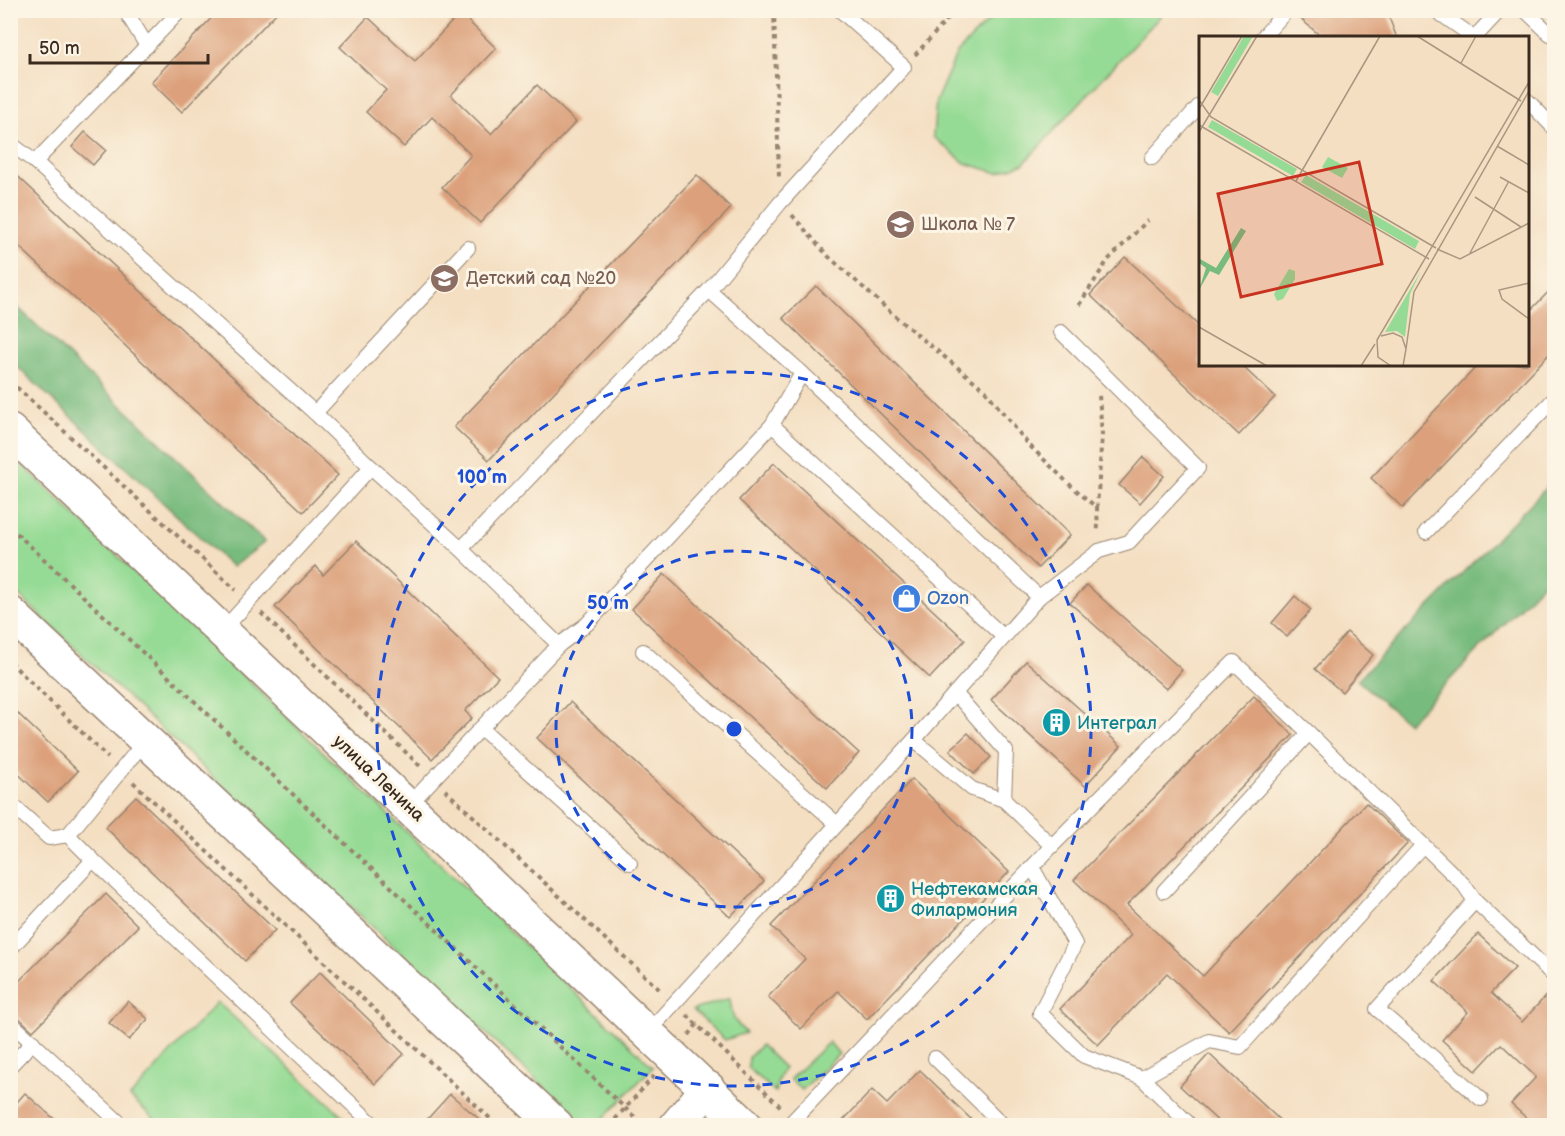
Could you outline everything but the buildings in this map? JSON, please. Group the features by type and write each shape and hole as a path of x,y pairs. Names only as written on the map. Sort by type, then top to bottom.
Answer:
{"main road":[{"name":"улица Ленина","path":"10,432 746,1125"},
{"path":"10,613 557,1125"},
{"path":"676,1125 708,1088"}],"lane":[{"path":"125,10 147,46"},
{"path":"35,162 181,10"},
{"path":"461,549 709,290 780,203 904,67 840,10"},
{"path":"1264,36 1287,10"},
{"path":"1435,10 1474,36"},
{"path":"1476,36 1500,10"},
{"path":"1525,10 1550,34 1554,29"},
{"path":"1529,103 1554,128"},
{"path":"1152,158 1199,106"},
{"path":"10,143 35,162 315,413 461,549 559,645"},
{"path":"315,413 468,248"},
{"path":"709,290 802,373 1039,597"},
{"path":"648,1032 914,740 1039,597 1099,551 1129,542 1198,468 1061,332"},
{"path":"408,806 559,645 587,624 772,425 802,373"},
{"path":"1426,532 1554,399"},
{"path":"772,425 1004,637"},
{"path":"222,631 371,467"},
{"path":"643,651 837,824"},
{"path":"791,1123 1052,846 1234,662 1464,885 1475,901 1554,976"},
{"path":"955,693 1006,751 1004,800"},
{"path":"481,729 630,863"},
{"path":"1164,891 1309,733"},
{"path":"10,803 49,838 68,835 146,740"},
{"path":"914,740 972,789 1004,800 1052,846"},
{"path":"68,835 375,1125"},
{"path":"1142,1078 1209,1041 1240,1047 1423,845"},
{"path":"10,949 93,860"},
{"path":"1032,867 1075,944 1040,1013 1084,1056 1142,1078 1191,1125"},
{"path":"1475,901 1377,1009 1481,1099"},
{"path":"10,1022 123,1125"},
{"path":"10,1066 33,1042"},
{"path":"935,1058 1004,1125"}],"path":[{"path":"774,10 780,203 797,219 828,256 904,324 984,389 1028,444 1097,508"},
{"path":"904,67 956,10"},
{"path":"1079,305 1108,260 1148,219"},
{"path":"1099,551 1097,508 1102,434 1099,399 1100,370"},
{"path":"10,381 249,601 434,779 674,1003 791,1123"},
{"path":"10,527 644,1125"},
{"path":"10,662 121,771 498,1125"}],"green space":[{"path":"999,10 1165,11 1024,163 998,173 965,163 933,137 936,101 957,53"},
{"path":"10,301 265,542 232,567 11,361"},
{"path":"10,453 653,1067 597,1125 584,1125 11,588"},
{"path":"1554,480 1554,572 1408,723 1357,680"},
{"path":"730,998 734,1017 746,1033 725,1040 693,1010"},
{"path":"217,1002 353,1125 161,1125 130,1097"},
{"path":"829,1042 839,1054 802,1090 790,1079"},
{"path":"761,1045 784,1068 775,1092 748,1068 749,1057"}],"place":[{"name":"Школа № 7","path":"900,224"},
{"name":"Детский сад №20","path":"445,278"},
{"name":"Ozon","path":"906,598"},
{"name":"Интеграл","path":"1056,723"},
{"name":"Нефтекамская Филармония","path":"890,899"}]}
